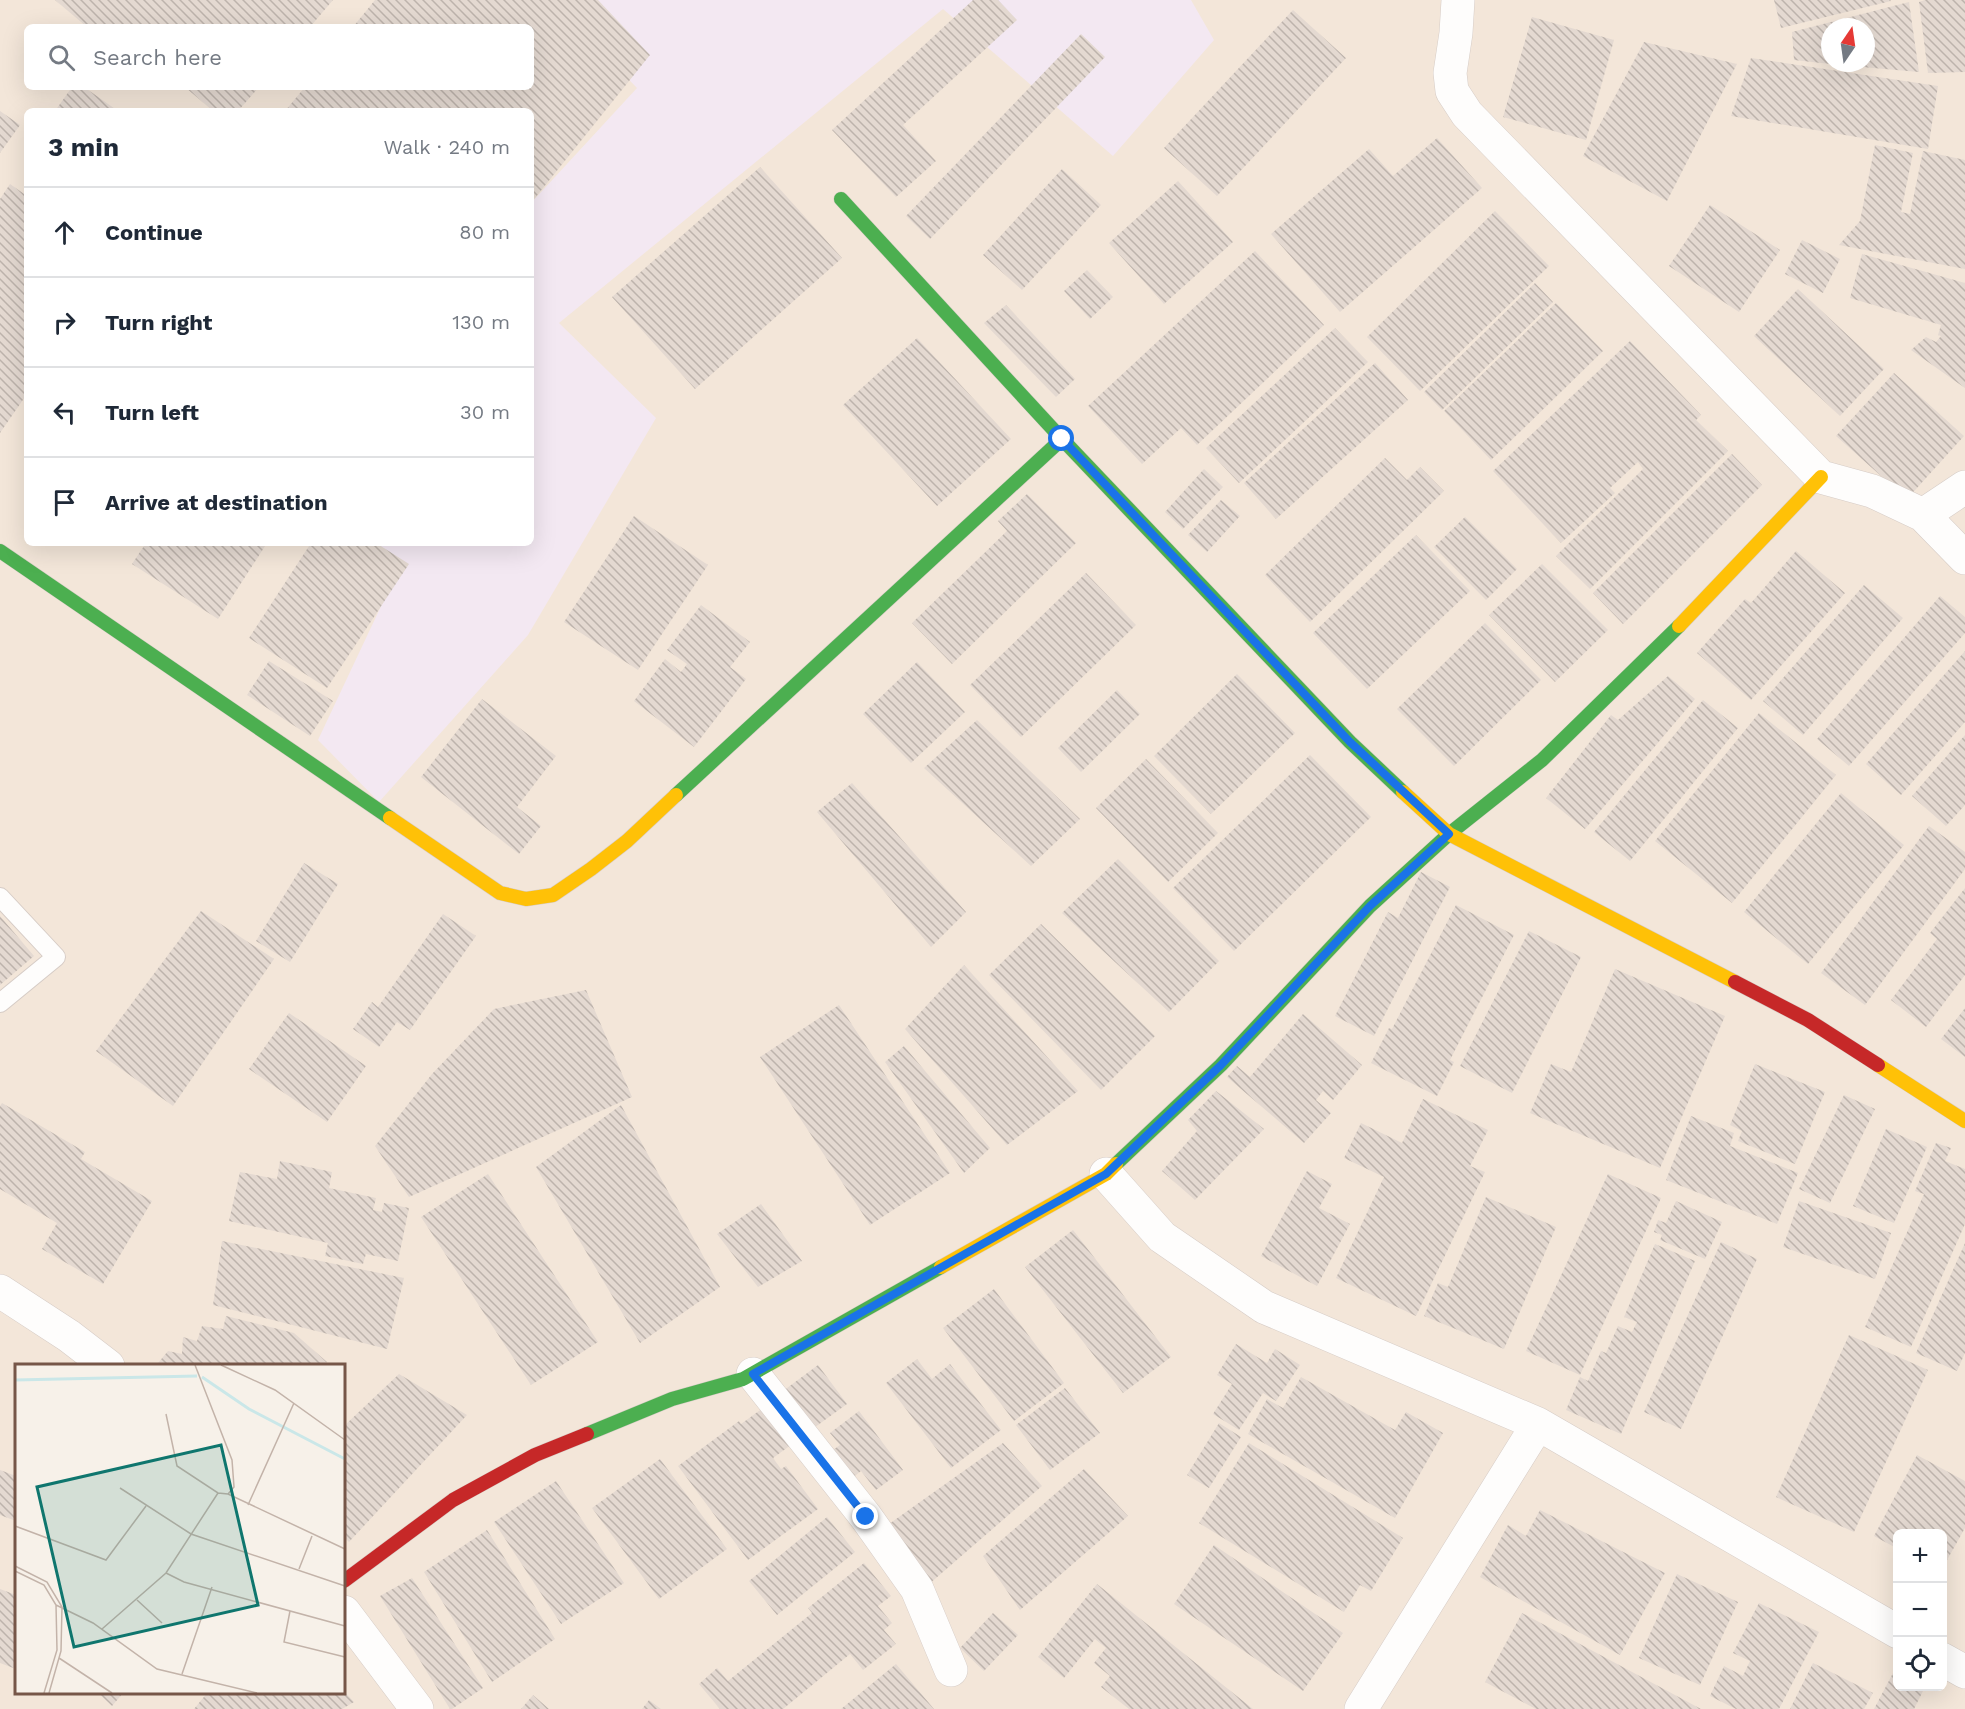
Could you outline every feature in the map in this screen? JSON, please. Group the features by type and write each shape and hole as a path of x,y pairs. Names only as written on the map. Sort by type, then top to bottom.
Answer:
{"street":[{"path":"1458,0 1450,73 1452,91 1467,114 1821,477 1872,491 1923,515 1965,558"},
{"path":"841,199 1062,439 1350,742 1449,834 1808,1020 1965,1121"},
{"path":"0,551 454,863 500,893 526,899 552,895 627,841 1062,439"},
{"path":"345,1580 453,1500 535,1455 672,1399 743,1379 1106,1174 1221,1065 1370,906 1449,834 1542,760 1686,619 1821,477"},
{"path":"1923,515 1965,487"},
{"path":"1106,1174 1162,1237 1264,1307 1538,1424 1893,1629"},
{"path":"0,1291 69,1336 107,1364"},
{"path":"753,1374 866,1517 917,1589 951,1670"},
{"path":"1361,1709 1538,1424"},
{"path":"345,1613 417,1709"},
{"path":"1947,1662 1965,1672"}],"lane":[{"path":"0,897 56,957 0,1003"}],"shaded area":[{"path":"0,0 1965,0 1965,1709 0,1709"},
{"path":"552,0 1191,0 1214,40 1113,156 943,9 559,323 656,418 528,635 379,802 318,740 399,568 359,546 534,546 534,200 637,88"}],"building":[{"path":"55,0 333,0 313,24 83,24"},
{"path":"375,0 598,0 650,55 534,199 534,108 288,108 302,90 534,90 534,24 355,24"},
{"path":"973,0 998,0 1017,20 903,125 936,161 896,197 832,130"},
{"path":"1774,0 1891,1 1821,18 1781,28"},
{"path":"1965,0 1965,72 1928,73 1919,2"},
{"path":"1909,2 1919,72 1875,68 1875,18 1847,18"},
{"path":"1293,10 1346,58 1217,196 1164,148"},
{"path":"1532,17 1614,40 1586,140 1503,117"},
{"path":"1821,25 1821,63 1794,60 1792,32"},
{"path":"1081,34 1105,57 930,239 906,216"},
{"path":"1644,42 1737,64 1667,201 1583,156"},
{"path":"1751,58 1821,68 1821,72 1844,72 1938,86 1928,149 1731,116"},
{"path":"70,90 88,90 114,108 57,108"},
{"path":"188,90 256,90 241,108 210,108"},
{"path":"0,111 20,125 0,153"},
{"path":"1437,138 1482,188 1340,312 1271,234 1369,149 1393,176"},
{"path":"1875,145 1913,153 1901,212 1910,214 1923,151 1965,160 1965,269 1839,245 1860,221"},
{"path":"760,167 842,258 695,389 612,297"},
{"path":"1062,169 1101,205 1022,290 983,255"},
{"path":"1178,181 1233,242 1164,304 1109,243"},
{"path":"10,184 24,194 24,398 0,433 0,199"},
{"path":"1710,205 1780,250 1739,312 1669,266"},
{"path":"1495,211 1549,266 1420,391 1367,337"},
{"path":"1802,240 1840,259 1823,293 1785,274"},
{"path":"1255,251 1324,325 1197,445 1181,428 1142,464 1088,406"},
{"path":"1862,254 1965,283 1965,388 1911,350 1926,337 1936,342 1941,336 1938,335 1941,325 1850,298"},
{"path":"1087,270 1113,297 1090,319 1064,291"},
{"path":"1535,283 1553,302 1442,410 1424,392"},
{"path":"1798,289 1884,369 1840,416 1754,336"},
{"path":"1556,303 1603,351 1491,460 1444,411"},
{"path":"1006,305 1075,379 1056,397 984,323"},
{"path":"1335,328 1368,362 1239,483 1206,448"},
{"path":"917,338 1011,439 937,506 843,405"},
{"path":"1630,341 1701,415 1696,420 1728,451 1590,589 1556,556 1643,469 1638,462 1610,488 1615,493 1561,543 1493,471"},
{"path":"1375,363 1408,400 1276,519 1244,483"},
{"path":"1894,373 1964,436 1907,499 1836,436"},
{"path":"1732,454 1762,485 1623,624 1593,593"},
{"path":"1385,458 1407,480 1420,467 1444,491 1310,622 1265,575"},
{"path":"1204,469 1223,487 1183,529 1165,512"},
{"path":"1027,494 1076,543 952,664 912,623 1007,531 998,521"},
{"path":"1221,500 1240,516 1207,552 1188,535"},
{"path":"634,516 708,565 638,670 564,622"},
{"path":"1465,517 1517,569 1486,600 1434,547"},
{"path":"1416,535 1470,591 1367,689 1313,633"},
{"path":"144,546 265,546 218,619 132,564"},
{"path":"309,546 381,546 409,564 327,688 249,638"},
{"path":"1796,551 1845,593 1751,700 1697,653 1745,599 1751,603"},
{"path":"1542,564 1608,630 1555,682 1489,615"},
{"path":"1086,573 1136,625 1021,737 970,685"},
{"path":"1864,585 1903,618 1803,735 1763,701"},
{"path":"1940,596 1965,617 1965,633 1849,766 1817,739"},
{"path":"701,605 750,642 730,667 746,679 694,747 634,701 665,659 681,672 687,664 667,650"},
{"path":"1485,623 1541,680 1454,766 1397,709"},
{"path":"1965,651 1965,722 1901,795 1866,764"},
{"path":"269,661 333,701 310,736 247,695"},
{"path":"917,662 965,712 911,763 863,714"},
{"path":"1237,674 1295,733 1211,814 1154,756"},
{"path":"1668,676 1695,699 1585,829 1546,798 1611,715 1618,720"},
{"path":"1117,690 1140,714 1081,772 1058,748"},
{"path":"482,699 556,756 517,807 541,826 519,854 421,777"},
{"path":"1703,700 1738,728 1630,861 1594,832"},
{"path":"1759,713 1836,775 1732,903 1655,841"},
{"path":"977,720 1080,819 1031,866 924,768"},
{"path":"1965,735 1965,805 1946,826 1912,796"},
{"path":"1310,755 1371,817 1234,951 1173,888"},
{"path":"1146,759 1218,833 1168,882 1096,808"},
{"path":"852,783 966,912 931,947 817,812"},
{"path":"1841,793 1904,845 1808,964 1744,912"},
{"path":"1929,826 1965,852 1965,869 1865,1005 1821,973"},
{"path":"1118,859 1219,961 1169,1012 1062,913"},
{"path":"304,863 338,884 290,962 256,941"},
{"path":"1421,872 1450,887 1374,1036 1335,1016 1388,912 1398,918"},
{"path":"1965,888 1965,975 1926,1027 1891,1000 1937,939 1930,933"},
{"path":"1456,905 1514,935 1450,1060 1454,1062 1437,1096 1371,1063 1389,1028 1392,1029"},
{"path":"201,911 274,959 173,1106 96,1051"},
{"path":"443,914 476,936 410,1030 397,1022 379,1047 353,1029 372,1002 378,1007"},
{"path":"0,916 34,956 0,985"},
{"path":"1041,924 1155,1036 1101,1090 989,975"},
{"path":"1529,931 1581,957 1512,1093 1460,1066"},
{"path":"964,965 1078,1091 1007,1145 905,1029"},
{"path":"1615,969 1725,1016 1660,1168 1530,1113 1551,1064 1571,1072"},
{"path":"586,990 632,1097 409,1197 375,1146 432,1074 494,1009"},
{"path":"839,1005 950,1173 870,1225 760,1057"},
{"path":"1965,1008 1965,1057 1941,1039"},
{"path":"289,1013 366,1066 327,1122 249,1069"},
{"path":"1303,1014 1362,1065 1333,1100 1323,1091 1316,1100 1331,1113 1304,1143 1227,1077 1237,1066 1250,1077"},
{"path":"904,1046 990,1148 964,1173 885,1062"},
{"path":"1755,1064 1825,1092 1795,1164 1738,1141 1742,1131 1730,1125"},
{"path":"1216,1091 1264,1129 1195,1200 1162,1171 1197,1131 1188,1120"},
{"path":"1844,1095 1875,1109 1830,1203 1799,1189"},
{"path":"1423,1099 1488,1130 1470,1166 1485,1172 1416,1316 1336,1278 1384,1177 1344,1158 1361,1123 1402,1143"},
{"path":"2,1103 85,1152 81,1159 152,1201 103,1284 42,1249 57,1223 0,1189 0,1106"},
{"path":"621,1105 720,1287 640,1343 536,1167"},
{"path":"1691,1116 1734,1133 1730,1146 1798,1173 1777,1224 1666,1180"},
{"path":"1886,1129 1927,1147 1894,1223 1853,1206"},
{"path":"1936,1143 1951,1148 1945,1161 1965,1169 1965,1224 1911,1347 1865,1327 1924,1194 1915,1191"},
{"path":"280,1161 332,1172 329,1188 376,1198 373,1210 382,1212 384,1203 409,1208 398,1261 366,1254 363,1264 325,1256 328,1243 229,1221 240,1172 277,1179"},
{"path":"1307,1171 1332,1184 1319,1208 1350,1224 1317,1286 1261,1256"},
{"path":"488,1174 598,1342 531,1385 421,1217"},
{"path":"1608,1174 1661,1198 1580,1375 1526,1351"},
{"path":"1486,1197 1556,1227 1504,1349 1424,1316 1438,1283 1448,1287"},
{"path":"1676,1201 1722,1222 1705,1259 1660,1240 1662,1235 1654,1232 1658,1220 1666,1223"},
{"path":"1799,1201 1891,1233 1875,1279 1783,1247"},
{"path":"761,1204 802,1261 758,1287 717,1234"},
{"path":"1073,1230 1171,1357 1123,1393 1025,1267"},
{"path":"222,1241 404,1278 387,1349 213,1305"},
{"path":"1721,1242 1757,1259 1681,1429 1644,1412"},
{"path":"1965,1243 1965,1353 1957,1371 1916,1353"},
{"path":"1655,1244 1695,1261 1621,1434 1566,1410 1580,1377 1588,1381 1601,1351 1606,1353 1618,1326 1632,1332 1637,1322 1624,1317"},
{"path":"994,1289 1064,1383 1014,1421 943,1328"},
{"path":"226,1316 294,1333 327,1362 325,1364 158,1363 168,1351 182,1354 183,1337 197,1341 202,1326 223,1329"},
{"path":"1849,1335 1928,1370 1854,1532 1776,1497"},
{"path":"1236,1344 1267,1363 1275,1349 1300,1365 1276,1401 1263,1393 1239,1430 1213,1414 1232,1384 1217,1375"},
{"path":"917,1359 932,1379 950,1364 1001,1430 951,1468 886,1383"},
{"path":"818,1365 847,1404 811,1430 783,1391"},
{"path":"399,1374 467,1415 349,1542 345,1538 345,1425"},
{"path":"1301,1377 1395,1430 1406,1412 1443,1433 1395,1518 1248,1434 1267,1399 1283,1408"},
{"path":"1065,1388 1100,1433 1050,1470 1016,1425"},
{"path":"767,1405 795,1442 773,1458 781,1469 786,1466 818,1509 748,1560 678,1466 739,1421 741,1424"},
{"path":"859,1411 903,1470 876,1490 861,1471 846,1483 826,1455 840,1445 830,1433"},
{"path":"1219,1423 1241,1437 1209,1488 1187,1475"},
{"path":"1003,1443 1042,1486 928,1585 882,1529"},
{"path":"1249,1443 1403,1538 1371,1591 1360,1585 1344,1612 1199,1523"},
{"path":"1917,1455 1965,1481 1965,1528 1947,1560 1947,1529 1893,1529 1893,1546 1874,1536"},
{"path":"660,1459 727,1549 659,1599 592,1508"},
{"path":"1084,1469 1128,1516 1020,1610 983,1556"},
{"path":"0,1470 15,1476 15,1521 0,1515"},
{"path":"556,1481 624,1583 561,1624 494,1522"},
{"path":"1540,1510 1665,1573 1620,1655 1480,1577 1508,1525 1526,1536"},
{"path":"827,1517 855,1552 777,1615 749,1581"},
{"path":"487,1530 555,1639 492,1682 424,1572"},
{"path":"1214,1545 1343,1633 1303,1691 1174,1604"},
{"path":"864,1563 891,1596 878,1606 892,1623 884,1630 896,1644 863,1670 850,1654 783,1709 720,1709 699,1684 717,1668 728,1681 812,1613 808,1608"},
{"path":"1677,1574 1738,1602 1700,1685 1639,1658"},
{"path":"412,1578 483,1688 452,1709 380,1596"},
{"path":"1097,1584 1253,1709 1129,1709 1101,1687 1110,1676 1094,1663 1106,1648 1095,1639 1064,1678 1038,1657"},
{"path":"0,1589 15,1595 15,1669 0,1663"},
{"path":"1759,1603 1819,1632 1779,1709 1736,1709 1710,1696 1724,1666 1743,1676 1750,1661 1733,1653"},
{"path":"993,1613 1018,1635 984,1671 960,1648"},
{"path":"1522,1613 1701,1709 1536,1709 1485,1682"},
{"path":"1813,1663 1873,1693 1864,1709 1790,1709"},
{"path":"896,1664 934,1709 841,1709"},
{"path":"1893,1673 1893,1691 1923,1691 1914,1709 1874,1709"},
{"path":"345,1692 354,1702 342,1709 194,1709 206,1694 345,1694"},
{"path":"99,1694 122,1694 112,1706"},
{"path":"533,1695 549,1709 521,1709"},
{"path":"649,1700 661,1709 642,1709"}],"traffic: fast":[{"path":"841,199 1062,439 1350,742 1403,792"},
{"path":"676,795 1062,439"},
{"path":"0,551 390,818"},
{"path":"1116,1164 1221,1065 1370,906 1449,834 1542,760 1679,626"},
{"path":"587,1434 672,1399 743,1379 941,1267"}],"traffic: slow":[{"path":"1679,626 1821,477"},
{"path":"1403,792 1449,834 1735,982"},
{"path":"390,818 500,893 526,899 553,895 591,869 627,841 676,795"},
{"path":"1878,1065 1965,1121"},
{"path":"941,1267 1106,1174 1116,1164"}],"traffic: jam":[{"path":"1735,982 1808,1020 1878,1065"},
{"path":"345,1580 453,1500 535,1455 587,1434"}],"route":[{"path":"866,1517 753,1374 1106,1174 1221,1065 1370,906 1449,834 1350,742 1062,439"}]}
